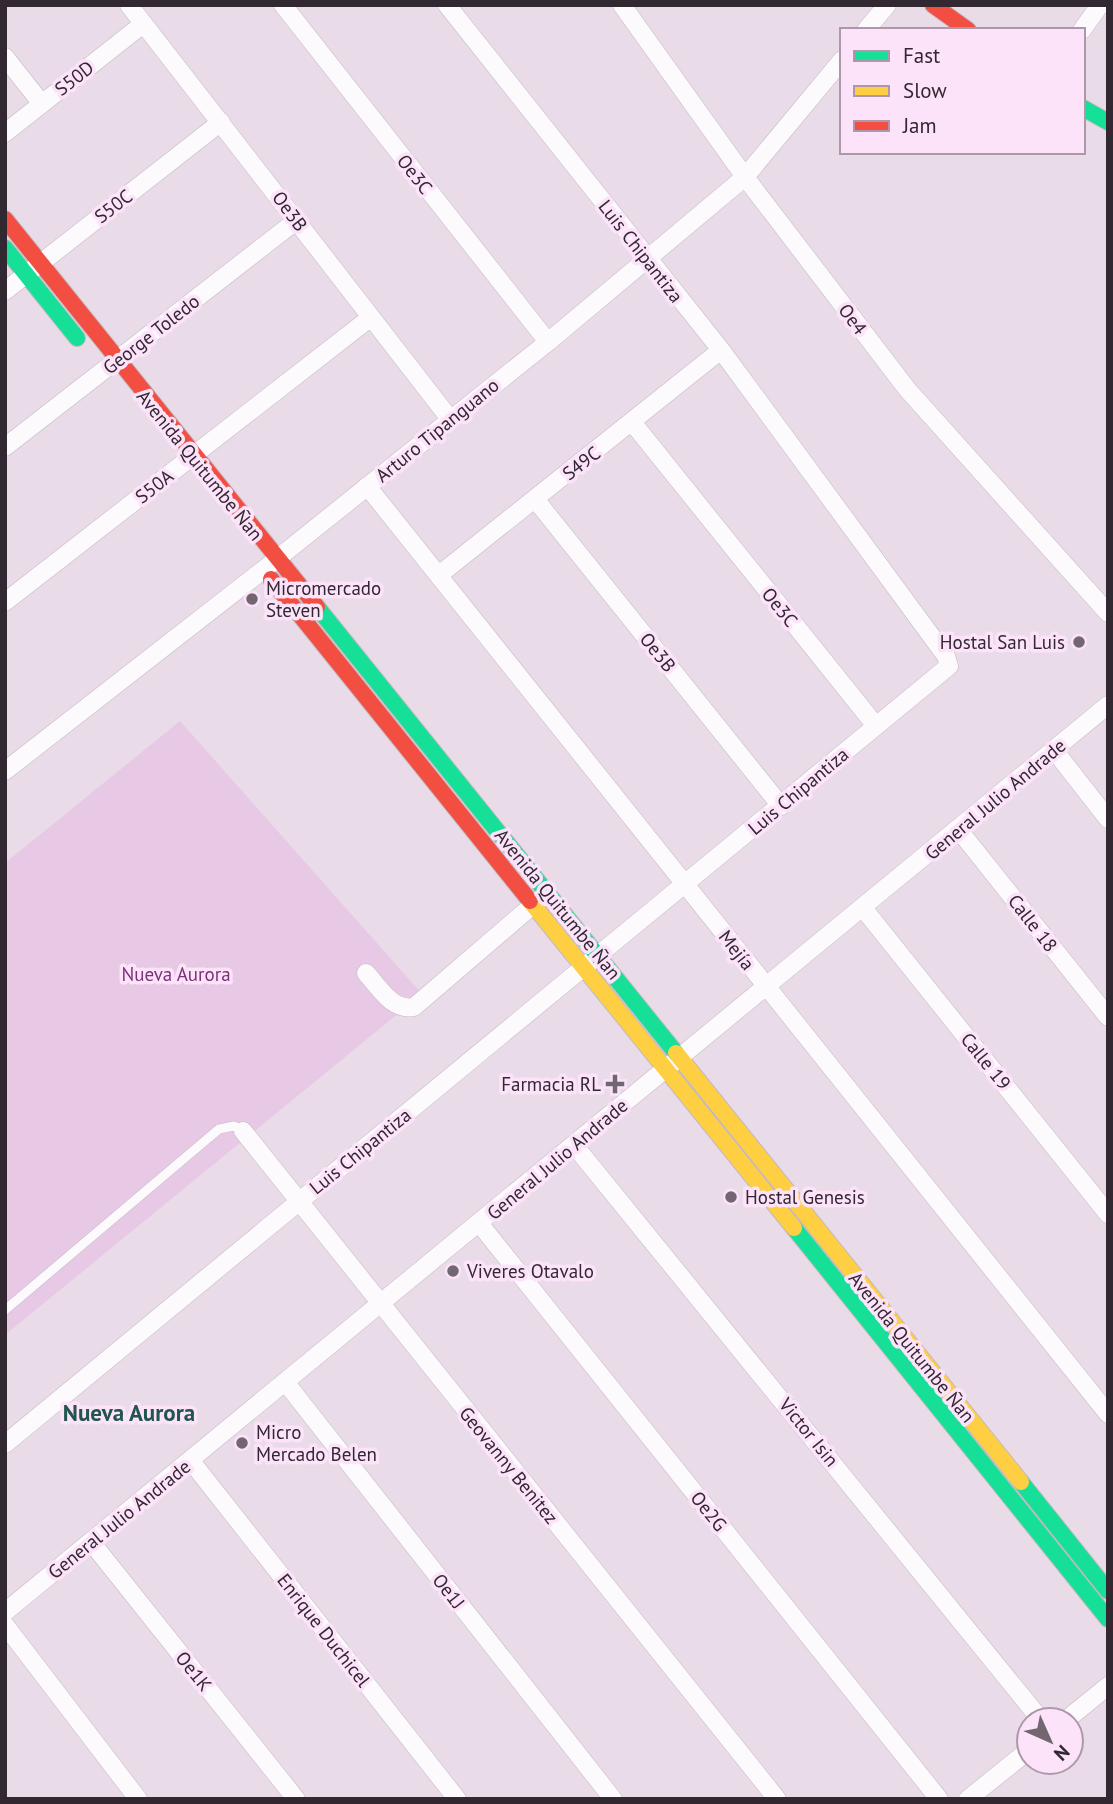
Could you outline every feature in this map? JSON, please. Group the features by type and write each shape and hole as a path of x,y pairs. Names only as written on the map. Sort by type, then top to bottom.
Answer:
{"street":[{"name":"Oe3B","path":"129,5 450,419"},
{"name":"Oe3C","path":"283,5 548,342"},
{"name":"Luis Chipantiza","path":"5,1444 876,726 943,674 949,666 946,656 721,351 447,5"},
{"name":"Oe4","path":"622,5 745,177 907,389 1108,613"},
{"path":"868,28 887,5"},
{"path":"933,5 965,28"},
{"path":"1084,28 1100,5"},
{"name":"S50D","path":"5,133 143,24"},
{"path":"5,57 42,104"},
{"name":"Arturo Tipanguano","path":"5,771 548,342 745,177 840,62"},
{"path":"1085,109 1108,122"},
{"name":"S50C","path":"5,291 220,122"},
{"name":"Avenida Quitumbe Ñan","path":"5,219 33,269 102,365 265,563 548,891 592,961 1108,1619"},
{"name":"George Toledo","path":"5,447 102,365 297,220"},
{"name":"Avenida Quitumbe Ñan","path":"5,248 33,269 102,365"},
{"name":"S50A","path":"5,602 370,318"},
{"name":"S49C","path":"439,575 721,351"},
{"name":"Oe3C","path":"632,422 876,726"},
{"name":"Mejía","path":"367,486 1108,1414"},
{"name":"Oe3B","path":"535,499 780,806"},
{"name":"Avenida Quitumbe Ñan","path":"265,563 534,905 592,961"},
{"name":"General Julio Andrade","path":"5,1612 1108,705"},
{"path":"1054,750 1108,819"},
{"name":"Calle 18","path":"958,829 1108,1017"},
{"path":"366,973 394,1004 403,1009 414,1007 548,891"},
{"name":"Calle 19","path":"863,908 1108,1214"},
{"name":"Avenida Quitumbe Ñan","path":"673,1063 1108,1591"},
{"name":"Geovanny Benitez","path":"243,1131 777,1799"},
{"name":"Victor Isin","path":"574,1145 1030,1706"},
{"name":"Oe2G","path":"479,1223 939,1799"},
{"name":"Oe1J","path":"286,1383 613,1799"},
{"name":"Enrique Duchicel","path":"191,1461 457,1799"},
{"name":"Oe1K","path":"92,1543 296,1799"},
{"path":"5,1625 135,1797"},
{"path":"1083,1706 1108,1686"},
{"path":"968,1799 1015,1761"}],"lane":[{"path":"5,1310 219,1129 234,1126 243,1131"}],"green space":[{"name":"Nueva Aurora","path":"180,721 422,994 5,1335 5,863"}],"traffic: fast":[{"path":"1085,109 1108,122"},
{"path":"5,248 77,338"},
{"path":"317,607 676,1053"},
{"path":"794,1228 1108,1619"},
{"path":"1021,1482 1108,1591"}],"traffic: slow":[{"path":"530,901 794,1228"},
{"path":"676,1053 1021,1482"}],"traffic: jam":[{"path":"933,5 965,28"},
{"path":"5,219 317,607"},
{"path":"271,579 530,901"}],"place":[{"name":"Micromercado Steven","path":"252,599"},
{"name":"Hostal San Luis","path":"1079,642"},
{"name":"Farmacia RL","path":"615,1084"},
{"name":"Hostal Genesis","path":"731,1197"},
{"name":"Viveres Otavalo","path":"453,1271"},
{"name":"Micro Mercado Belen","path":"242,1443"}],"district":[{"name":"Nueva Aurora","path":"129,1412"}]}
